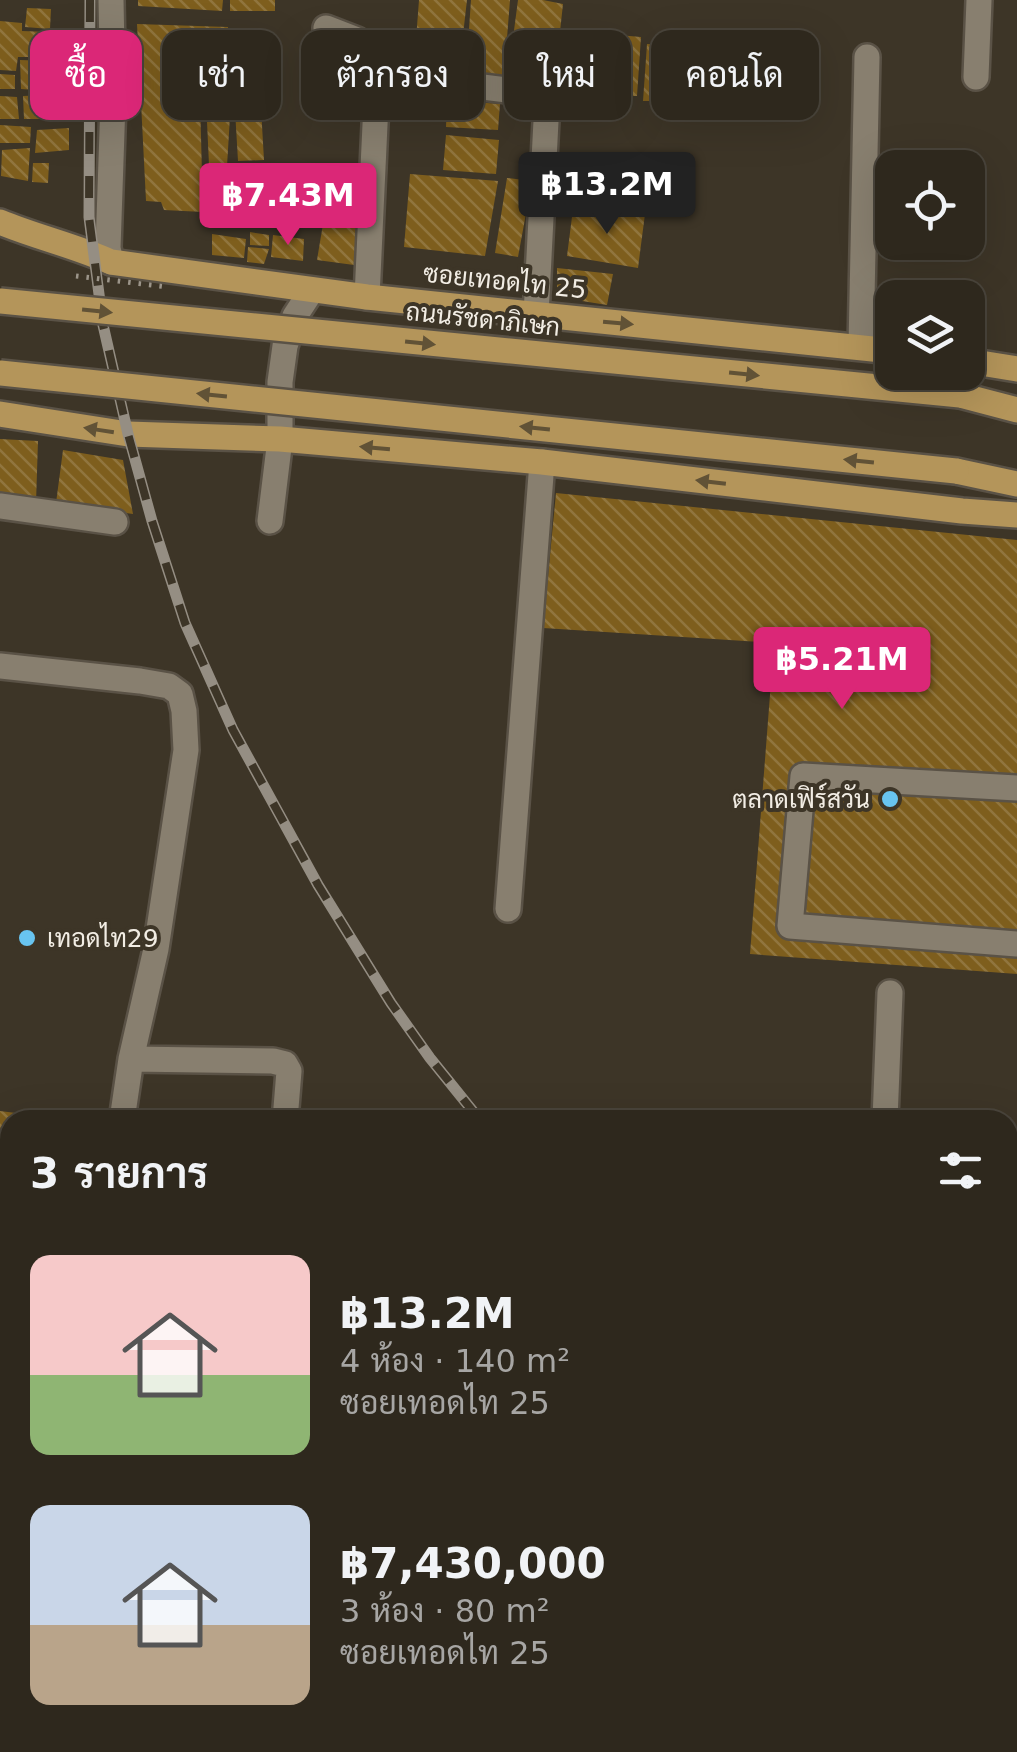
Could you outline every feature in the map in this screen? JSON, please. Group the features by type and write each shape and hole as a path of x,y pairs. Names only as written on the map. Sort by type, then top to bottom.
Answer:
{"main road":[{"name":"ซอยเทอดไท 25","path":"0,222 111,262 367,297 875,348"},
{"name":"ถนนรัชดาภิเษก","path":"0,302 960,396 1017,398"},
{"path":"985,364 1017,370"},
{"path":"0,373 956,471 1017,484"},
{"name":"ถนนรัชดาภิเษก","path":"960,396 1017,410"},
{"path":"0,414 128,434 280,439 542,462 962,511 1017,514"},
{"path":"956,471 1017,470"}],"street":[{"path":"111,0 111,262"},
{"path":"976,77 979,0"},
{"path":"326,28 357,40 378,60 367,297"},
{"path":"861,346 867,57"},
{"path":"484,87 531,92 544,104 536,315"},
{"path":"270,521 280,439 284,346 312,290"},
{"path":"508,909 542,462"},
{"path":"0,506 115,522"},
{"path":"0,666 140,681 169,686 180,694 186,750 156,949 123,1110"},
{"path":"1017,788 803,776 790,926 1017,944"},
{"path":"885,1110 890,993"},
{"path":"131,1059 285,1064 290,1071 286,1110"}],"path":[{"path":"76,276 174,288"}],"building":[{"path":"138,0 223,0 222,11 138,6"},
{"path":"230,0 275,0 275,11 230,11"},
{"path":"419,0 467,0 464,30 417,30"},
{"path":"471,0 510,0 508,30 504,30 504,76 484,74 484,30 469,30"},
{"path":"518,0 563,4 560,30 514,30"},
{"path":"27,8 51,9 50,29 25,27"},
{"path":"0,21 22,23 22,31 30,31 30,57 18,57 16,71 0,70"},
{"path":"137,24 228,27 228,30 162,30 162,120 201,120 203,212 164,210 161,202 146,201 142,30 137,30"},
{"path":"631,36 641,37 637,96 631,96"},
{"path":"647,44 651,44 651,101 643,101"},
{"path":"20,60 30,60 30,90 21,89"},
{"path":"0,74 15,75 15,89 0,89"},
{"path":"0,96 17,97 19,119 0,119"},
{"path":"23,96 30,96 30,119 24,119"},
{"path":"484,103 500,104 498,130 446,127 446,120 484,120"},
{"path":"207,120 230,120 227,166 209,165"},
{"path":"236,120 262,120 264,160 238,161"},
{"path":"0,125 31,127 30,143 0,143"},
{"path":"69,128 69,150 35,153 37,130"},
{"path":"446,135 499,140 496,174 443,170"},
{"path":"30,148 28,181 1,176 2,150"},
{"path":"33,163 49,163 48,183 32,182"},
{"path":"210,169 226,171 224,206 257,212 259,228 208,225"},
{"path":"410,174 498,181 485,256 404,247"},
{"path":"507,178 532,181 518,257 495,253"},
{"path":"573,209 645,214 638,268 567,256"},
{"path":"325,212 363,215 354,265 317,260"},
{"path":"250,232 269,235 269,246 250,245"},
{"path":"212,234 246,239 244,258 212,255"},
{"path":"273,235 304,239 303,261 271,257"},
{"path":"248,247 269,249 264,264 247,262"},
{"path":"557,268 613,274 607,305 557,297"},
{"path":"0,439 38,441 36,503 0,501"},
{"path":"63,450 123,460 133,514 56,503"},
{"name":"ตลาดเฟิร์สวัน","path":"556,493 1017,540 1017,974 750,954 774,643 543,628"}],"railway":[{"path":"90,0 89,217 103,325 128,434 185,623 233,730 318,885 391,1003 472,1110"}],"place":[{"name":"ตลาดเฟิร์สวัน","path":"890,799"},
{"name":"เทอดไท29","path":"27,938"}]}
